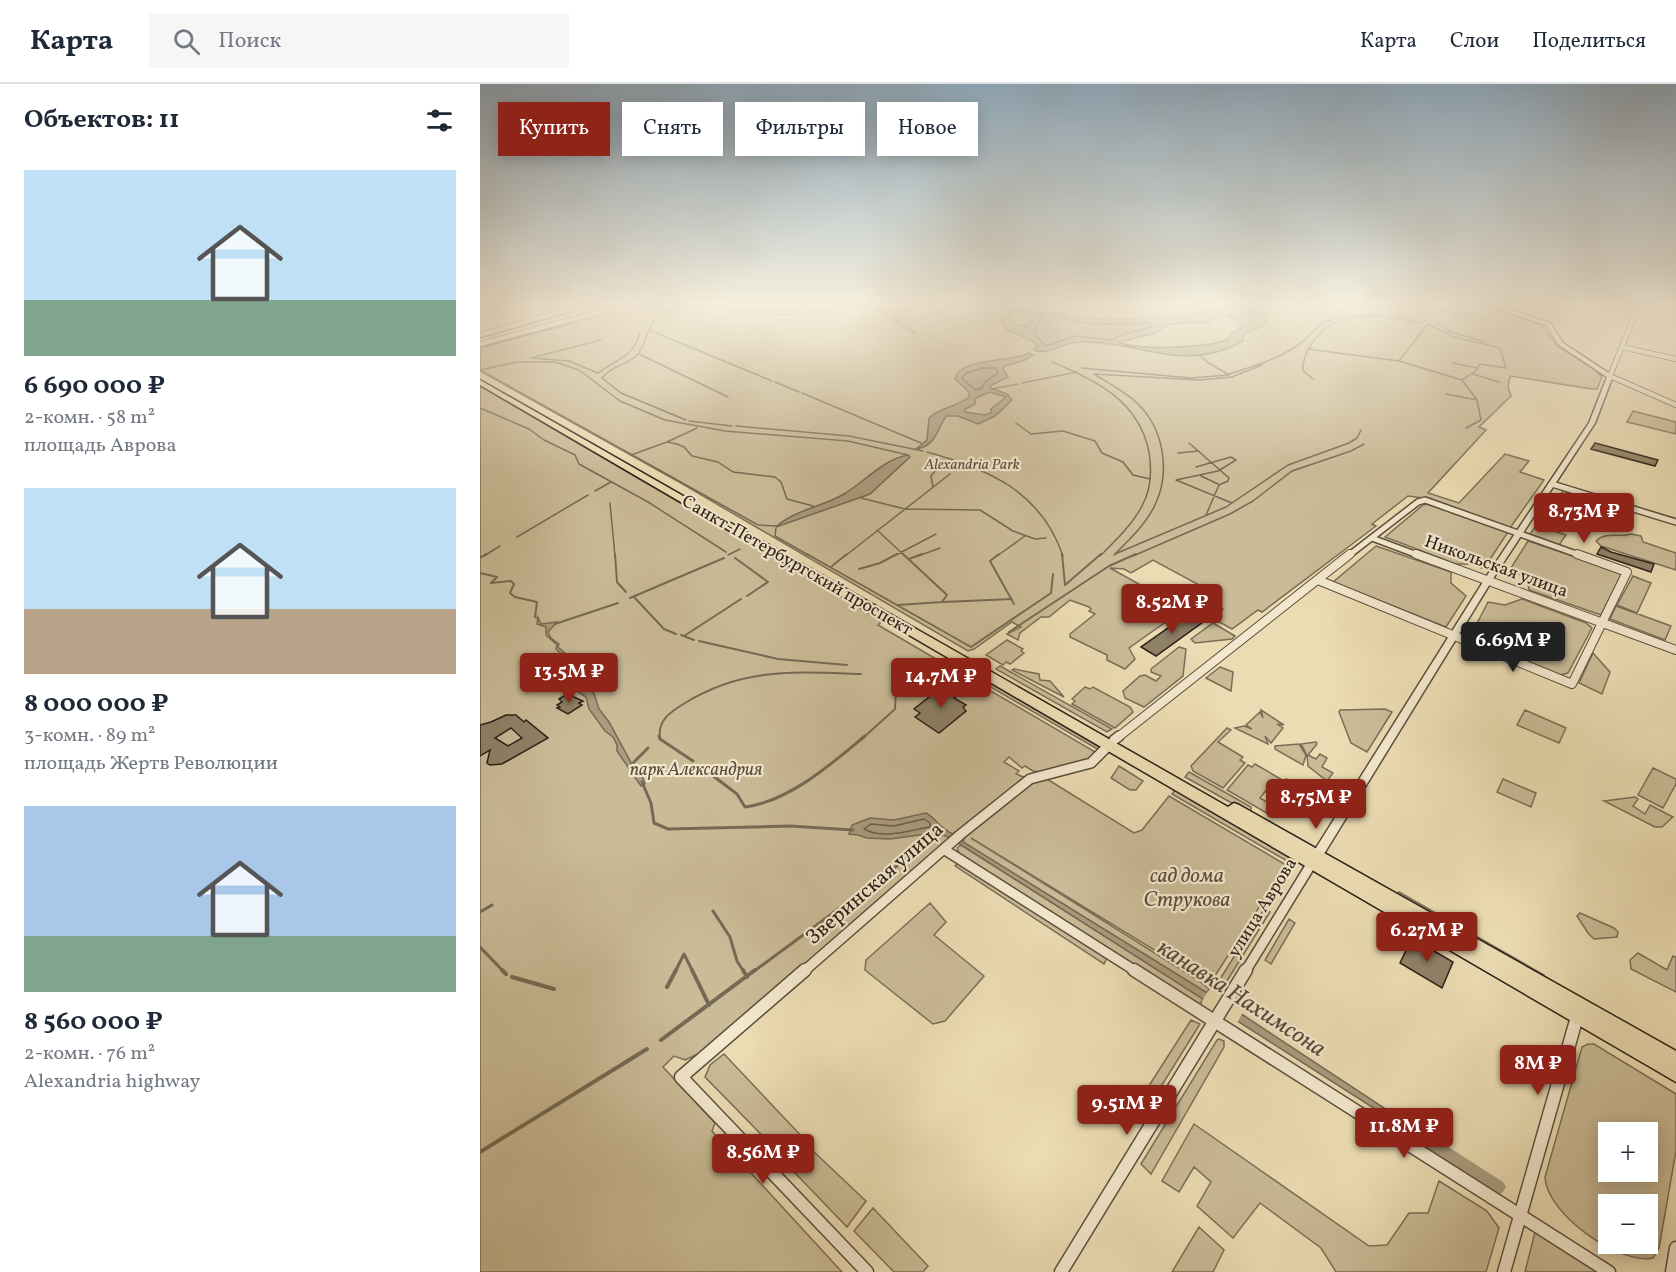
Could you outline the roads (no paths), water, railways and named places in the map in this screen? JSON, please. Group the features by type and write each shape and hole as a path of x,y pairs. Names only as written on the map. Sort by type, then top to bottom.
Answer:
{"main road":[{"name":"Санкт-Петербургский проспект","path":"480,377 1314,860 1577,1017 1676,1073"},
{"name":"Санкт-Петербургский проспект","path":"480,382 1111,743"},
{"name":"Санкт-Петербургский проспект","path":"1314,860 1676,1061"}],"street":[{"path":"1585,359 1610,376 1676,405"},
{"path":"1610,376 1617,359"},
{"name":"улица Аврова","path":"1061,1272 1488,581 1592,423 1610,376"},
{"path":"1552,484 1676,522"},
{"name":"Зверинская улица","path":"867,1272 681,1077 949,848 960,836 1030,779 1091,763 1111,743 1418,502 1425,500 1519,534"},
{"path":"1318,579 1572,684 1628,572 1519,534"},
{"name":"Никольская улица","path":"1372,538 1676,650"},
{"path":"949,848 1609,1272"},
{"path":"1504,1272 1577,1017"},
{"path":"1672,1272 1676,1248"}],"water":[{"path":"1001,359 1026,359 1005,366 1003,369 1008,377 990,386 990,388 1007,394 1012,400 995,416 978,424 958,416 946,416 932,441 916,449 927,440 929,418 969,397 969,392 955,379 959,372 975,364","holes":["990,392 1006,397 991,409 991,413 984,415 964,410 975,404 976,398"]},
{"path":"908,455 910,457 870,494 776,527 791,516 844,494 882,466"},
{"path":"538,617 541,624 557,622 548,632 551,638 568,656 573,671 592,688 599,709 645,784 641,786 617,751 613,737 605,731 589,709 586,697 575,690 576,682 568,664 556,649 557,645 546,635 546,627 537,624"},
{"path":"926,813 963,842 1243,1015 1410,1125 1405,1128 949,837 934,833 890,839 849,834 852,825 870,818 894,820"}],"waterway":[{"path":"549,359 569,361 598,373 620,359"},
{"path":"631,359 602,378 621,393 686,420"},
{"path":"650,359 728,397"},
{"path":"720,359 772,381"},
{"path":"1229,374 1270,359"},
{"path":"1304,359 1303,371 1313,379"},
{"path":"1387,359 1399,361"},
{"path":"1462,380 1477,370 1480,364 1506,368 1503,359"},
{"path":"1399,361 1462,380"},
{"path":"481,370 517,362 555,362 579,370 620,401 665,420 725,431 848,441 908,455"},
{"path":"1052,362 1076,372"},
{"path":"1081,368 1191,378 1229,375 1207,362"},
{"path":"1453,363 1477,368"},
{"path":"1115,554 1142,525 1155,505 1163,479 1162,451 1159,437 1146,413 1126,394 1094,374 1199,380 1232,377 1262,365"},
{"path":"480,370 632,455"},
{"path":"1022,383 1076,372"},
{"path":"1076,372 1113,395 1136,419 1144,434 1149,452 1150,479"},
{"path":"1473,374 1499,382"},
{"path":"1462,380 1477,400"},
{"path":"775,382 799,392"},
{"path":"992,389 1018,384"},
{"path":"802,393 921,443"},
{"path":"1446,394 1477,400"},
{"path":"1466,428 1481,420 1477,400"},
{"path":"480,408 529,429 544,440 575,455 579,464 648,502 726,552"},
{"path":"689,421 732,426"},
{"path":"1016,423 1031,434 1063,431 1095,441 1102,453 1123,462 1133,475 1150,479"},
{"path":"736,426 849,436 923,451"},
{"path":"667,442 697,428"},
{"path":"1232,503 1288,465 1349,443 1357,438 1361,430"},
{"path":"632,455 667,442"},
{"path":"667,442 684,447 692,456 718,462 733,472 775,477 781,482 787,499 813,506"},
{"path":"1189,443 1198,451"},
{"path":"1133,556 1230,514 1253,501 1292,471 1351,451 1364,444"},
{"path":"1178,453 1198,451"},
{"path":"1198,451 1211,463"},
{"path":"927,452 971,466 1010,486 1041,515 1063,556"},
{"path":"632,455 758,525 777,526"},
{"path":"1211,463 1231,457 1236,460 1220,470"},
{"path":"1196,467 1211,463"},
{"path":"1211,463 1220,470"},
{"path":"933,487 931,476 939,467"},
{"path":"1214,496 1176,480 1220,470"},
{"path":"1214,496 1219,485 1228,481 1229,478 1220,470"},
{"path":"905,509 950,474"},
{"path":"1201,476 1218,484"},
{"path":"1100,556 1138,513 1145,500 1150,479"},
{"path":"595,491 611,482"},
{"path":"517,537 588,495"},
{"path":"1206,515 1214,496"},
{"path":"1214,496 1232,503"},
{"path":"861,498 905,509"},
{"path":"610,503 615,556"},
{"path":"1115,554 1232,503"},
{"path":"878,531 905,509"},
{"path":"905,509 980,510 1013,531 1035,539 1046,538"},
{"path":"776,528 775,536 810,556"},
{"path":"845,556 878,531"},
{"path":"878,531 901,552"},
{"path":"901,552 936,534"},
{"path":"997,556 1025,536"},
{"path":"484,556 500,546"},
{"path":"918,556 940,548"},
{"path":"728,555 740,549"},
{"path":"894,556 901,552"},
{"path":"901,552 905,556"},
{"path":"480,558 486,554"},
{"path":"615,554 617,582 626,592"},
{"path":"807,554 971,647 1051,593 1053,574"},
{"path":"832,566 847,554"},
{"path":"859,569 880,563 897,554"},
{"path":"898,605 942,602 947,595 903,554"},
{"path":"909,559 922,554"},
{"path":"999,554 990,561 1011,599"},
{"path":"1062,554 1065,585 1101,554"},
{"path":"1009,632 1109,566 1136,554"},
{"path":"630,598 724,558"},
{"path":"735,558 768,582 747,596"},
{"path":"480,573 497,577 491,583 511,581 514,584 510,593 515,597 537,602 535,617 538,618"},
{"path":"634,597 664,629 676,634"},
{"path":"684,636 741,599"},
{"path":"943,602 1011,599"},
{"path":"1011,599 1014,604"},
{"path":"555,624 618,603"},
{"path":"681,635 694,640"},
{"path":"699,641 778,659 847,665"},
{"path":"660,738 663,721 671,713 707,691 728,683 770,674 861,674"},
{"path":"863,738 895,709 896,689"},
{"path":"659,736 660,739 693,761"},
{"path":"700,766 737,794 745,807 762,803 794,789 824,769 865,736"},
{"path":"631,765 648,748"},
{"path":"642,782 651,803 654,823 668,829 790,826 853,830"},
{"path":"753,972 940,834"},
{"path":"480,912 492,905"},
{"path":"713,911 730,937 737,961 744,972"},
{"path":"480,947 504,972"},
{"path":"676,970 684,954 692,970"},
{"path":"667,987 676,970"},
{"path":"692,970 709,1004"},
{"path":"743,970 747,976"},
{"path":"747,976 755,970"},
{"path":"709,1004 747,976"},
{"path":"512,977 554,989"},
{"path":"661,1040 709,1004"},
{"path":"480,1152 647,1049"},
{"name":"канавка Нахимсона","path":"1397,1121 1498,1187"}],"park label":[{"name":"Alexandria Park","path":"972,465"},
{"name":"парк Александрия","path":"696,770"},
{"name":"сад дома Струкова","path":"1187,888"}]}
